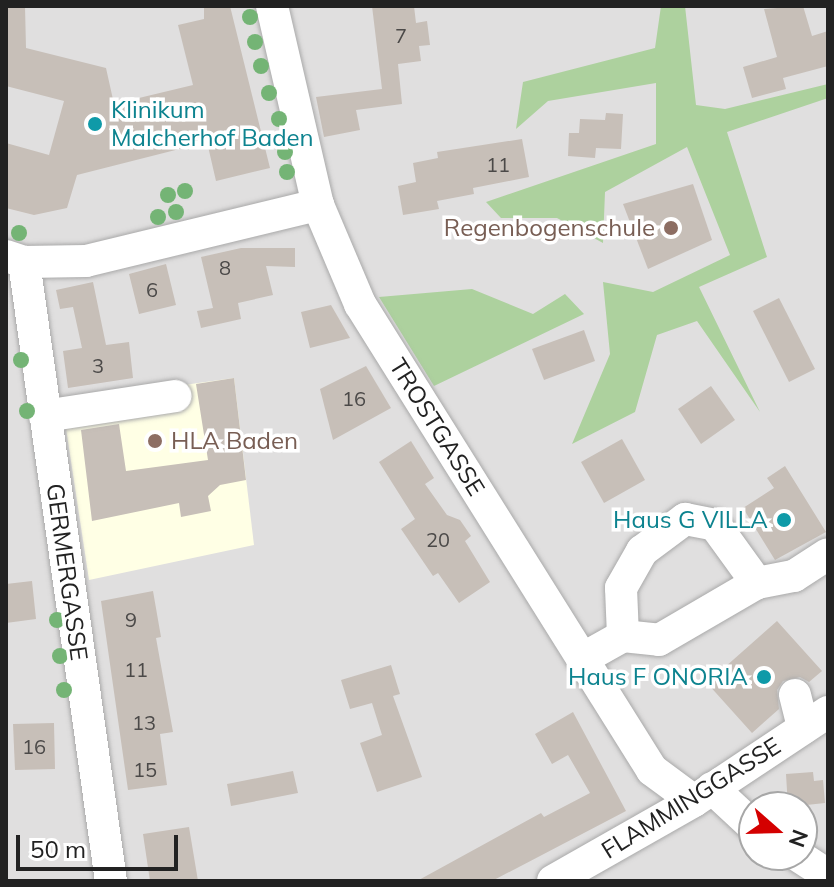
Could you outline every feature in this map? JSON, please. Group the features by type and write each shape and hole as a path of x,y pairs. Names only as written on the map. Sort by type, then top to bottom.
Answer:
{"street":[{"name":"TROSTGASSE","path":"272,6 318,205 360,304 652,770 703,794 738,817"},
{"path":"15,259 86,261 318,205"},
{"name":"GERMERGASSE","path":"15,259 45,416 103,880"},
{"path":"45,416 175,396"},
{"path":"623,636 621,588 642,551 685,519 715,525 757,583"},
{"path":"582,659 623,636 659,640 757,583 794,576 828,554"},
{"path":"795,695 816,720"},
{"name":"FLAMMINGGASSE","path":"553,881 703,794 816,720"}],"shaded area":[{"path":"6,6 828,6 828,881 6,881"},
{"name":"HLA Baden","path":"234,378 254,545 89,580 62,402"}],"green space":[{"path":"661,6 685,6 696,105 725,109 828,84 828,98 727,132 767,257 699,287 760,412 697,321 657,335 635,412 572,444 610,354 603,282 653,292 730,255 687,147 605,192 603,243 557,218 501,218 486,202 656,144 656,83 548,101 516,129 523,82 655,48"},
{"path":"472,289 533,314 565,294 584,314 434,386 379,297"}],"building":[{"path":"25,6 26,48 106,68 114,104 193,85 178,25 204,19 204,6 230,6 270,168 216,181 207,142 77,175 67,208 34,215 6,208 6,143 49,155 64,101 6,86 6,7"},
{"path":"372,6 414,6 416,23 427,21 430,45 419,46 421,61 398,64 402,104 356,110 360,130 324,137 316,97 382,89"},
{"path":"803,6 812,36 828,31 828,66 783,78 786,89 752,98 743,67 777,57 764,9"},
{"path":"606,113 623,114 621,149 596,148 595,158 568,156 569,133 579,133 580,119 605,120"},
{"path":"522,139 529,177 473,188 474,194 437,201 439,209 403,215 398,186 416,182 413,163 438,158 437,152"},
{"name":"Regenbogenschule","path":"693,184 712,240 648,269 623,204"},
{"path":"241,248 295,248 295,267 266,266 273,295 238,303 241,319 201,328 197,311 213,308 201,257"},
{"path":"166,264 176,305 139,314 129,274"},
{"path":"93,282 106,345 129,342 133,378 68,388 63,351 82,348 73,307 60,309 56,290"},
{"path":"779,298 815,369 789,382 753,311"},
{"path":"331,305 350,338 310,348 301,312"},
{"path":"584,330 595,361 544,380 532,349"},
{"path":"366,366 391,408 333,440 320,389"},
{"path":"234,378 246,480 220,485 208,496 211,511 181,517 179,503 92,521 81,430 119,424 126,471 208,460 196,384"},
{"path":"711,386 735,420 701,444 678,409"},
{"path":"622,439 645,480 604,503 581,462"},
{"path":"411,441 434,478 425,484 447,515 460,520 471,536 465,541 490,582 459,603 438,573 433,576 401,529 415,519 379,462"},
{"name":"Haus G VILLA","path":"785,466 826,532 775,560 743,508 774,488 767,478"},
{"path":"32,581 36,619 6,623 6,584"},
{"path":"153,591 161,637 156,638 173,732 160,734 167,785 128,790 101,601"},
{"name":"Haus F ONORIA","path":"777,621 822,671 809,682 800,677 783,681 777,690 779,709 752,733 707,683"},
{"path":"391,665 400,694 393,696 422,777 377,792 360,743 382,735 372,703 350,709 341,680"},
{"path":"573,712 626,811 492,881 417,881 541,813 544,817 590,793 568,755 552,764 535,734"},
{"path":"54,723 55,769 15,770 13,724"},
{"path":"293,771 298,793 231,806 227,784"},
{"path":"813,772 814,781 823,780 825,803 818,804 818,791 787,791 786,774"},
{"path":"189,827 198,881 150,881 143,834"}],"place":[{"name":"Klinikum Malcherhof Baden","path":"95,124"},
{"name":"Regenbogenschule","path":"671,228"},
{"name":"HLA Baden","path":"155,441"},
{"name":"Haus G VILLA","path":"784,520"},
{"name":"Haus F ONORIA","path":"764,677"}]}
